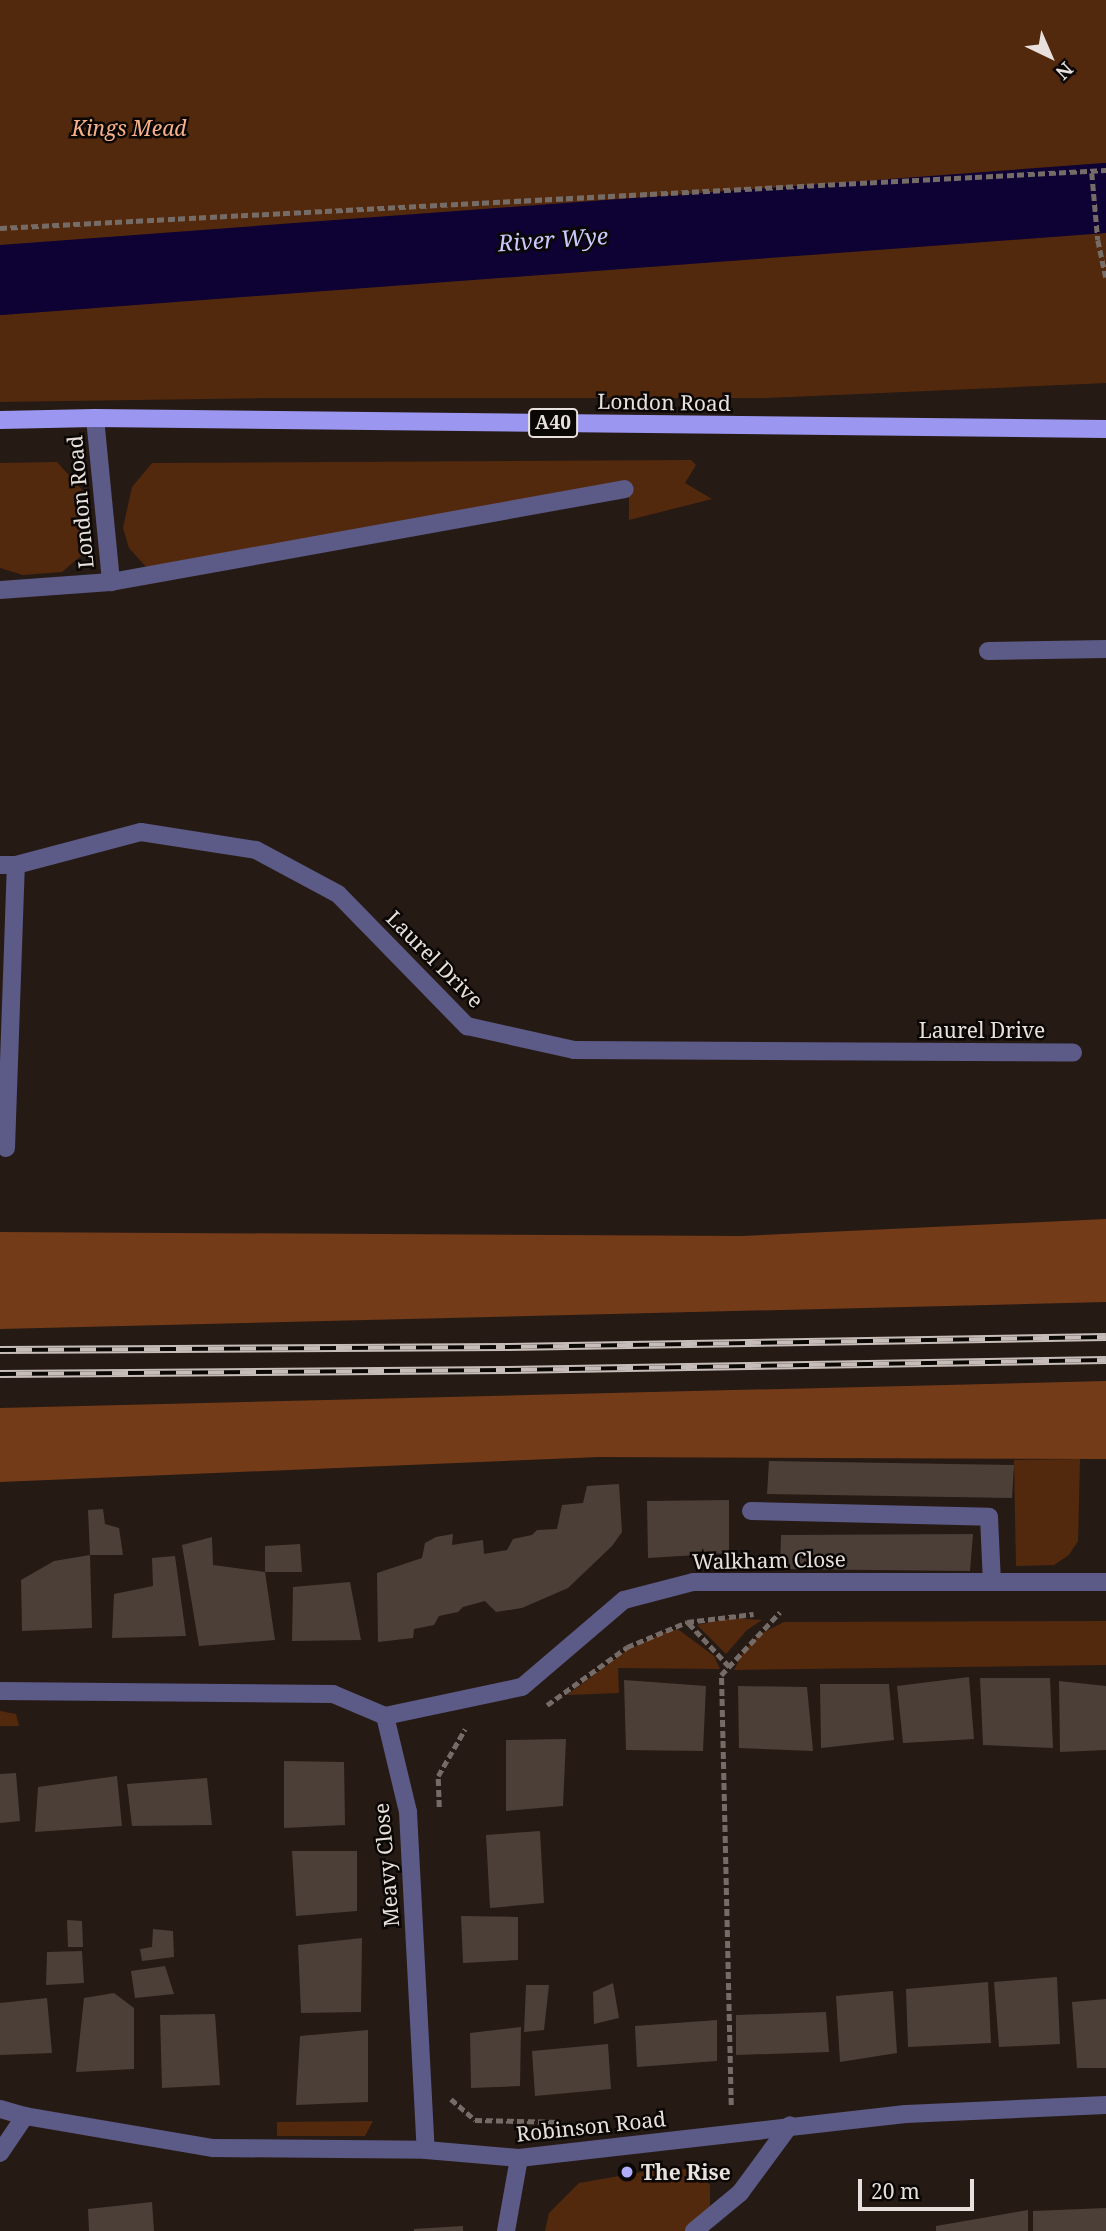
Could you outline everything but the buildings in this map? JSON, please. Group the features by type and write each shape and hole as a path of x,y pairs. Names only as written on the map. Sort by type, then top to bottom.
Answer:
{"main road":[{"name":"London Road","path":"0,420 95,418 1106,429"}],"street":[{"name":"London Road","path":"95,418 111,582"},
{"name":"London Road","path":"0,590 111,582 625,489"},
{"path":"988,651 1106,649"},
{"name":"Laurel Drive","path":"8,865 141,832 256,850 338,894 467,1026 575,1051 1073,1053"},
{"path":"6,1148 8,865"},
{"path":"751,1511 989,1517 992,1582"},
{"name":"Walkham Close","path":"385,1716 522,1687 624,1600 693,1582 1106,1582"},
{"path":"0,1691 333,1694 385,1716"},
{"name":"Meavy Close","path":"385,1716 408,1812 426,2150"},
{"name":"Robinson Road","path":"0,2109 25,2116 213,2148 426,2150 519,2158 790,2125 906,2114 1106,2105"},
{"path":"0,2153 25,2116"},
{"path":"694,2231 740,2193 790,2125"},
{"path":"506,2231 519,2158"}],"path":[{"path":"0,228 1092,173 1106,170"},
{"path":"1092,173 1098,240 1106,277"},
{"path":"731,2098 721,1675 780,1612"},
{"path":"541,1707 553,1703 627,1647 687,1622 793,1612"},
{"path":"687,1622 729,1667"},
{"path":"439,1816 438,1776 469,1721"},
{"path":"450,2085 450,2099 475,2120 568,2122"}],"green space":[{"name":"Kings Mead","path":"0,0 1106,0 1106,173 0,267"},
{"path":"1106,220 1106,383 767,398 271,398 0,402 0,309"},
{"path":"691,460 696,465 685,483 712,499 629,520 629,482 147,568 129,548 123,528 132,487 152,463"},
{"path":"57,462 84,492 81,556 62,572 23,575 0,568 0,463"},
{"path":"1080,1459 1078,1541 1069,1555 1054,1565 1016,1566 1014,1460"},
{"path":"730,1618 762,1620 747,1630 726,1654 697,1625"},
{"path":"1106,1621 1106,1665 734,1670 743,1652 760,1634 784,1622"},
{"path":"669,1630 679,1630 714,1656 720,1669 618,1668 619,1693 567,1695 626,1651"},
{"path":"0,1711 16,1714 19,1726 0,1726"},
{"path":"373,2121 365,2136 277,2136 277,2122"},
{"path":"671,2167 695,2171 710,2185 710,2208 685,2231 545,2231 549,2213 579,2183"}],"shaded area":[{"path":"1106,1219 1106,1302 0,1329 0,1232 742,1236"},
{"path":"1106,1381 1106,1459 599,1457 0,1482 0,1408"}],"waterway":[{"name":"River Wye","path":"0,280 1106,198"}],"railway":[{"path":"0,1350 505,1347 1106,1337"},
{"path":"0,1374 505,1370 1106,1360"}],"place":[{"name":"The Rise","path":"627,2172"}]}
